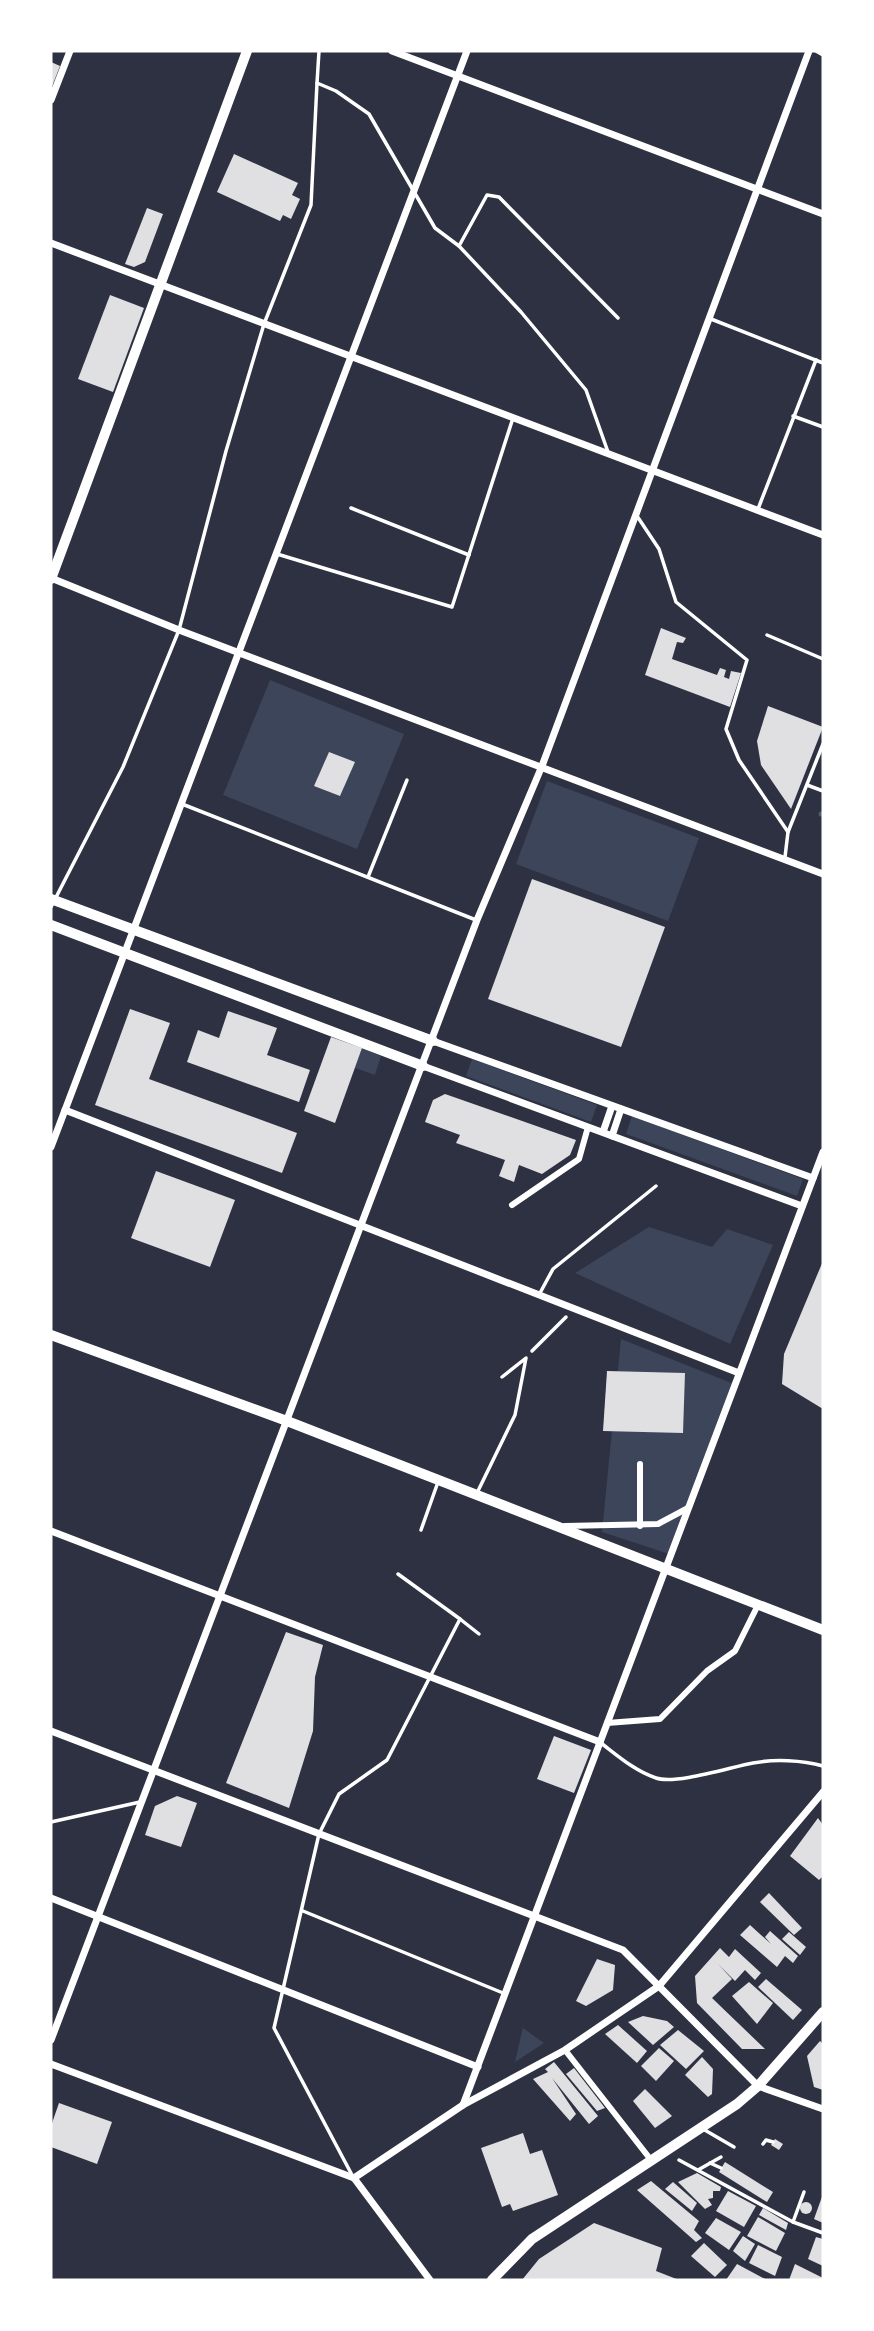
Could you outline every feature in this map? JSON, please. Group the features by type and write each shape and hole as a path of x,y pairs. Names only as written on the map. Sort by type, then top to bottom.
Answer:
{"main road":[{"path":"51,1335 286,1421 823,1630"}],"street":[{"path":"51,100 70,51"},
{"path":"247,51 51,578 179,630 823,874"},
{"path":"392,51 823,214"},
{"path":"51,1147 467,51"},
{"path":"51,2040 424,1066 477,920 542,766 809,51"},
{"path":"51,243 823,536"},
{"path":"52,902 813,1178"},
{"path":"51,925 802,1206"},
{"path":"603,1132 612,1106"},
{"path":"612,1136 621,1109"},
{"path":"65,1110 739,1373"},
{"path":"512,1205 579,1159 588,1127"},
{"path":"463,2105 823,1152"},
{"path":"640,1464 640,1526"},
{"path":"554,1525 658,1524 688,1508"},
{"path":"51,1531 600,1742"},
{"path":"607,1723 660,1719 707,1671 735,1651 758,1605"},
{"path":"51,1731 624,1950 758,2086 823,2109"},
{"path":"354,2178 463,2105 565,2050 659,1986 823,1792"},
{"path":"51,1898 282,1987 478,2067"},
{"path":"492,2280 532,2239 701,2128 758,2086 823,2012"},
{"path":"565,2050 651,2160"},
{"path":"51,2064 354,2178 429,2280"}],"lane":[{"path":"52,902 123,766 179,630 264,324 311,205 319,51"},
{"path":"816,51 823,55"},
{"path":"317,83 336,90 369,114 435,228 459,246 521,312 586,390 608,454"},
{"path":"459,246 487,195 499,197 618,318"},
{"path":"709,318 823,363"},
{"path":"758,511 816,360"},
{"path":"793,416 823,427"},
{"path":"277,554 452,607 513,418"},
{"path":"351,508 469,555"},
{"path":"636,514 659,549 676,602 747,660 726,729 739,760 788,832"},
{"path":"767,635 823,659"},
{"path":"784,859 788,832 823,744"},
{"path":"368,877 407,780"},
{"path":"807,785 823,791"},
{"path":"182,804 477,920"},
{"path":"539,1295 553,1269 656,1186"},
{"path":"502,1377 526,1357"},
{"path":"476,1495 515,1415 526,1357"},
{"path":"421,1530 438,1480"},
{"path":"398,1574 479,1634"},
{"path":"354,2178 274,2028 319,1834 339,1794 387,1760 460,1619"},
{"path":"600,1742 632,1766 658,1779 698,1775 755,1763 808,1762 823,1766"},
{"path":"51,1822 142,1802"},
{"path":"303,1910 505,1994"},
{"path":"701,2128 734,2147"}],"path":[{"path":"526,1357 574,1308"},
{"path":"763,2144 766,2140 773,2142"},
{"path":"665,2152 793,2222 823,2233"},
{"path":"698,2170 721,2157"},
{"path":"710,2163 721,2168"},
{"path":"793,2222 804,2192"}],"shaded area":[{"path":"270,680 404,734 357,849 223,795"},
{"path":"547,781 699,838 668,921 516,864"},
{"path":"362,1048 381,1056 375,1075 355,1068"},
{"path":"472,1059 597,1105 591,1122 466,1076"},
{"path":"632,1116 803,1179 797,1196 626,1134"},
{"path":"649,1227 712,1247 727,1229 773,1245 730,1344 575,1273"},
{"path":"621,1339 734,1384 669,1554 602,1532"},
{"path":"523,2027 544,2043 515,2062"}],"building":[{"path":"51,62 60,66 51,89"},
{"path":"234,154 298,183 292,195 300,199 291,219 283,215 280,221 217,192"},
{"path":"147,208 163,214 145,262 134,267 125,264"},
{"path":"110,295 144,308 113,392 78,379"},
{"path":"661,628 686,638 683,643 677,642 672,659 717,675 720,668 726,670 724,677 729,679 731,671 741,673 730,707 645,675"},
{"path":"768,706 823,727 791,809 761,765 757,741"},
{"path":"329,752 355,762 340,796 314,786"},
{"path":"532,879 665,927 621,1047 488,999"},
{"path":"130,1009 170,1023 149,1079 297,1133 282,1173 95,1105"},
{"path":"228,1011 277,1028 267,1055 310,1070 299,1102 187,1062 198,1030 219,1038"},
{"path":"331,1037 362,1048 335,1123 304,1111"},
{"path":"445,1094 576,1140 570,1155 542,1174 519,1165 514,1182 499,1176 505,1160 456,1143 460,1135 425,1122 433,1100"},
{"path":"156,1171 235,1200 210,1267 131,1238"},
{"path":"823,1261 823,1409 782,1384 784,1354"},
{"path":"607,1371 685,1373 683,1433 603,1431"},
{"path":"286,1632 323,1645 315,1677 313,1731 289,1808 226,1783"},
{"path":"554,1736 591,1750 574,1793 537,1779"},
{"path":"177,1796 197,1803 181,1847 145,1835 155,1806"},
{"path":"818,1818 823,1825 823,1876 819,1880 790,1856"},
{"path":"769,1893 802,1928 794,1935 760,1902"},
{"path":"750,1925 771,1944 765,1937 770,1931 798,1956 793,1963 785,1956 777,1967 740,1935"},
{"path":"789,1932 806,1947 800,1955 782,1939"},
{"path":"720,1948 729,1957 735,1949 761,1973 755,1980 745,1970 735,1981 718,1964 732,1979 712,1998 765,2049 742,2049 697,2003 695,1976"},
{"path":"597,1959 615,1965 613,1990 586,2006 576,2001"},
{"path":"766,1979 802,2010 793,2020 758,1987"},
{"path":"749,1982 773,2003 757,2024 732,1996"},
{"path":"643,2016 667,2021 674,2027 653,2045 628,2022"},
{"path":"618,2025 647,2051 637,2063 605,2034"},
{"path":"678,2030 704,2051 686,2069 660,2045"},
{"path":"820,2041 823,2044 823,2090 814,2087 807,2056"},
{"path":"659,2048 674,2061 656,2081 641,2066"},
{"path":"702,2057 713,2069 712,2094 708,2097 685,2075"},
{"path":"554,2062 598,2116 589,2124 552,2078 576,2114 570,2121 533,2079 548,2072 545,2069"},
{"path":"574,2068 605,2108 597,2111 566,2074"},
{"path":"645,2089 672,2116 655,2128 633,2101"},
{"path":"59,2103 112,2122 97,2164 51,2147 51,2126"},
{"path":"523,2133 530,2154 542,2150 558,2195 513,2211 510,2204 502,2207 481,2148"},
{"path":"775,2139 783,2144 779,2150 771,2145"},
{"path":"725,2162 773,2192 767,2202 719,2172"},
{"path":"697,2173 721,2187 720,2191 713,2191 713,2198 708,2199 712,2205 705,2209 678,2182"},
{"path":"651,2181 699,2221 694,2230 702,2238 696,2242 637,2190"},
{"path":"673,2182 697,2203 692,2211 665,2189"},
{"path":"728,2191 756,2206 744,2227 716,2211"},
{"path":"823,2194 823,2223 814,2219"},
{"path":"801,2203 811,2203 811,2213 801,2213"},
{"path":"763,2208 788,2223 786,2230 759,2215"},
{"path":"758,2217 785,2233 776,2251 747,2236"},
{"path":"716,2218 741,2232 729,2250 705,2233"},
{"path":"594,2223 662,2248 656,2271 679,2280 522,2280 539,2259"},
{"path":"743,2236 755,2244 745,2261 733,2251"},
{"path":"816,2237 823,2239 823,2266 808,2259"},
{"path":"704,2243 727,2265 715,2277 691,2256"},
{"path":"758,2245 782,2257 775,2276 749,2263"},
{"path":"737,2264 767,2280 726,2280"},
{"path":"795,2264 823,2278 823,2280 789,2280"}]}
